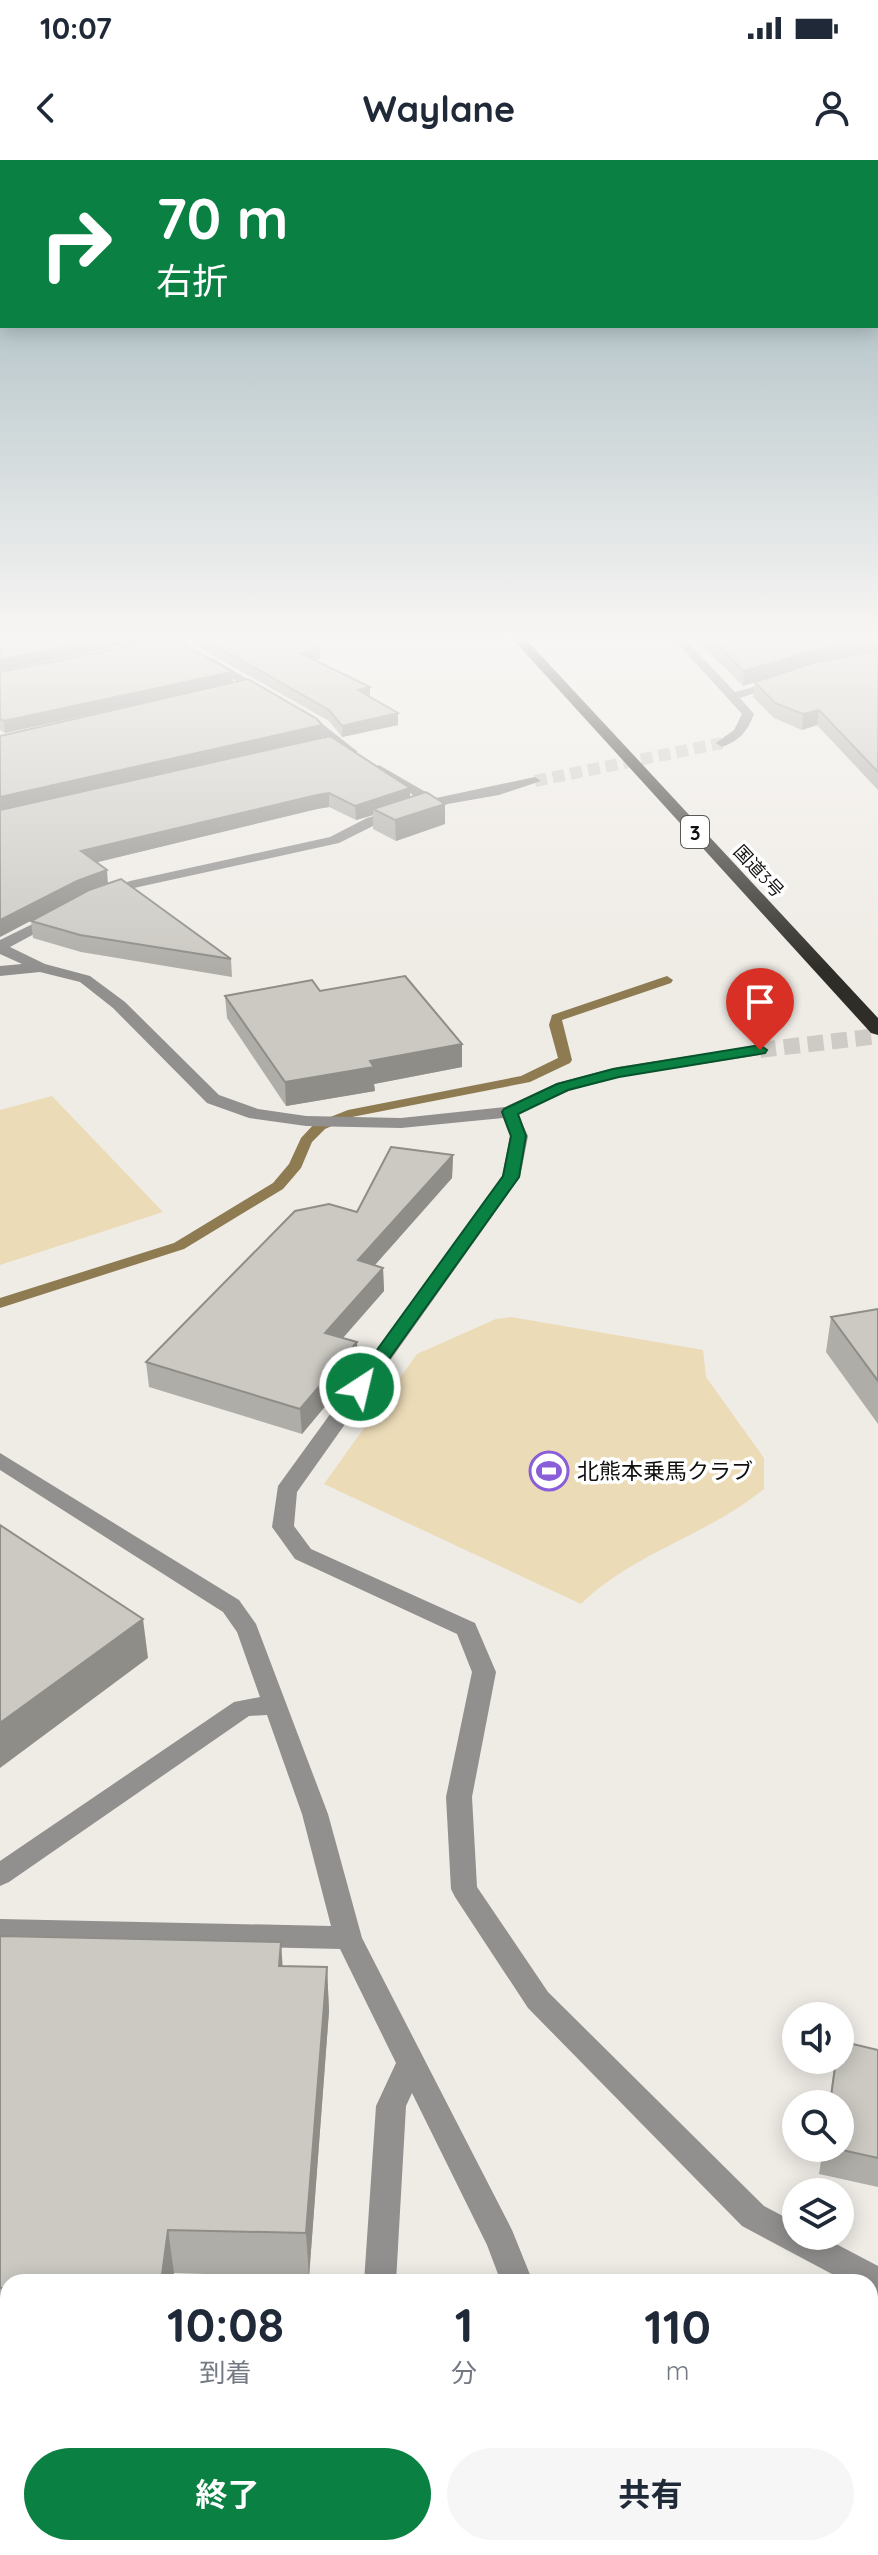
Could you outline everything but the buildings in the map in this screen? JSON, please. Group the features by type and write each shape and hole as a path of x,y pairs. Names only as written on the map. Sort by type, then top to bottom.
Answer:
{"highway":[{"name":"国道3号","path":"617,746 878,1029"}],"street":[{"path":"341,746 434,802"},
{"path":"85,901 130,885 334,840 372,821 434,802 499,791 535,781"},
{"path":"0,947 71,908"},
{"path":"0,947 40,967 85,979 108,996 213,1099 255,1114 306,1121 358,1124 509,1112 563,1087 618,1072 760,1050"},
{"path":"0,971 40,967"},
{"path":"509,1112 519,1136 511,1177 286,1491 283,1527 303,1554 467,1629 484,1672 459,1797 464,1889 538,2000 753,2216 863,2274"},
{"path":"0,1460 231,1606 248,1630 315,1814 348,1938 501,2240 514,2274"},
{"path":"0,1875 243,1708 274,1705"},
{"path":"0,1930 348,1938"},
{"path":"380,2274 391,2106 412,2060"}],"shaded area":[{"path":"52,1096 163,1212 0,1265 0,1110"},
{"name":"北熊本乗馬クラブ","path":"511,1317 703,1350 706,1377 764,1458 764,1489 719,1519 624,1571 581,1604 324,1484 417,1354 496,1319"}],"waterway":[{"path":"0,1303 179,1246 278,1186 296,1165 306,1141 320,1126 348,1114 525,1079 565,1060 555,1025 556,1018 667,980"}],"tunnel":[{"path":"535,781 708,746"},
{"path":"760,1050 878,1036"}],"place":[{"name":"北熊本乗馬クラブ","path":"549,1471"}],"route":[{"path":"360,1387 511,1177 519,1136 509,1112 563,1087 618,1072 760,1050"}]}
